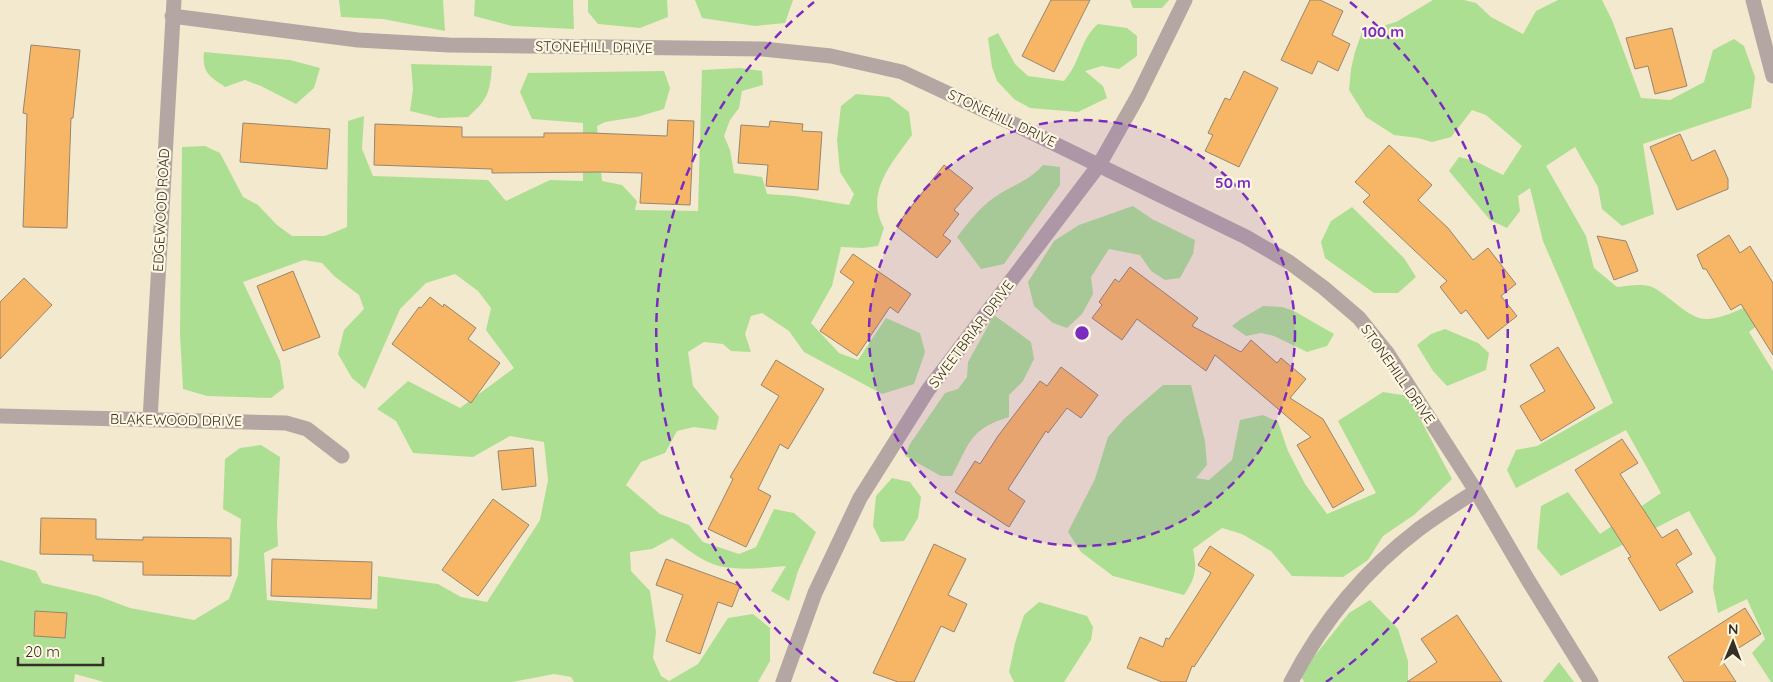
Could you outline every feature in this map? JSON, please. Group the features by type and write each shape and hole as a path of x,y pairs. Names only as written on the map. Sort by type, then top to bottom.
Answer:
{"street":[{"name":"EDGEWOOD ROAD","path":"150,420 174,0"},
{"name":"SWEETBRIAR DRIVE","path":"783,682 816,593 860,498 928,390 1099,165 1138,96 1185,0"},
{"path":"1754,0 1773,76"},
{"name":"STONEHILL DRIVE","path":"172,16 358,40 449,45 763,49 831,56 902,72 1246,237 1280,257 1324,288 1359,318 1388,354 1476,490 1528,580 1592,682"},
{"name":"BLAKEWOOD DRIVE","path":"0,416 286,423 307,429 342,456"},
{"path":"1291,682 1306,652 1340,603 1377,564 1419,529 1476,490"}],"green space":[{"path":"339,0 443,0 445,31 383,19 341,17"},
{"path":"475,0 573,0 574,29 512,26 474,16"},
{"path":"588,0 667,0 668,17 640,28 598,24 588,12"},
{"path":"695,0 793,0 785,23 755,26 702,18"},
{"path":"1130,0 1169,0 1162,8 1133,8"},
{"path":"1433,0 1464,0 1476,3 1491,17 1523,34 1536,11 1558,0 1602,0 1612,20 1641,98 1670,100 1704,82 1713,50 1734,39 1744,46 1755,77 1751,108 1643,144 1654,214 1622,226 1602,209 1598,187 1575,147 1546,166 1586,236 1594,268 1617,287 1639,285 1652,287 1694,316 1708,319 1733,312 1773,293 1773,313 1749,332 1773,371 1773,682 1771,682 1752,653 1765,639 1747,599 1718,613 1713,588 1716,558 1689,511 1561,576 1537,548 1541,506 1568,492 1600,534 1661,493 1626,430 1516,488 1507,470 1516,450 1537,446 1613,403 1543,241 1530,188 1518,196 1520,211 1507,228 1490,220 1449,171 1459,157 1475,161 1503,175 1522,146 1486,115 1472,110 1451,137 1432,142 1394,135 1366,117 1349,90 1351,69 1362,32 1396,22"},
{"path":"1098,24 1127,28 1137,36 1137,56 1119,69 1102,66 1085,71 1103,86 1107,98 1078,112 1030,108 1014,99 997,81 992,67 988,38 998,33 1015,64 1028,76 1064,81 1074,66 1087,38"},
{"path":"204,52 290,60 320,68 314,88 296,104 245,80 225,87 208,73 204,65"},
{"path":"411,64 492,66 487,95 468,117 439,118 410,111 413,89"},
{"path":"740,68 762,71 763,85 742,91 739,108 730,120 724,136 730,150 734,173 762,177 767,194 795,196 849,205 854,194 840,172 837,140 841,106 856,94 889,97 909,112 912,135 896,156 883,179 879,191 877,203 884,228 878,246 863,248 841,247 832,286 811,323 839,353 858,360 886,318 920,333 925,352 914,384 882,394 804,352 789,331 762,313 751,316 745,334 751,352 731,351 723,344 704,342 688,352 693,386 719,417 716,430 694,427 677,431 665,453 641,462 626,485 660,514 689,525 703,542 739,554 756,547 774,509 794,513 816,532 798,571 789,601 771,591 786,566 744,569 727,568 700,558 672,538 652,549 630,552 631,571 650,591 656,632 653,658 661,676 669,681 698,664 728,618 753,614 770,628 770,661 758,682 574,682 571,677 554,674 512,682 104,682 75,674 74,682 0,682 0,560 36,571 42,583 98,596 130,608 194,620 229,599 238,575 241,519 223,509 225,459 240,448 261,445 280,457 277,523 278,546 264,553 267,600 377,609 378,576 438,584 461,597 487,602 540,520 548,480 544,442 510,436 473,457 413,453 396,421 377,409 408,381 460,408 514,368 486,330 491,308 478,291 455,274 426,283 400,309 365,389 352,378 338,354 344,330 364,309 359,295 334,276 322,263 304,260 243,282 280,361 284,388 271,398 207,396 183,389 180,334 182,147 205,146 220,153 243,197 258,205 277,225 292,236 325,236 347,227 348,121 364,116 362,149 373,176 488,180 506,201 550,180 583,181 583,123 532,119 520,92 528,73 664,71 670,88 664,109 637,117 605,122 597,126 602,181 622,185 637,201 635,210 698,211 702,70"},
{"path":"1043,165 1060,167 1060,185 1004,264 981,269 957,237 984,205 1026,179"},
{"path":"1133,206 1152,219 1195,240 1193,254 1180,278 1165,280 1151,271 1140,255 1109,249 1091,277 1093,294 1082,314 1067,328 1053,323 1034,306 1028,282 1054,241 1079,225"},
{"path":"1352,207 1404,258 1416,277 1398,293 1374,293 1325,258 1321,242 1331,221"},
{"path":"1263,306 1282,307 1294,311 1334,334 1327,346 1307,352 1274,336 1261,333 1246,336 1232,326"},
{"path":"994,315 1031,342 1034,359 1023,381 1009,395 1009,417 986,426 979,432 968,446 952,476 941,476 905,456 910,444 945,393 958,389 967,377 968,362"},
{"path":"1445,329 1478,343 1489,353 1486,370 1447,386 1433,371 1417,345 1431,334"},
{"path":"1163,385 1191,385 1205,441 1207,465 1196,478 1209,480 1232,460 1240,420 1263,415 1278,422 1288,451 1305,484 1327,514 1376,493 1338,421 1383,392 1408,396 1452,479 1414,515 1383,536 1368,560 1343,577 1292,576 1271,551 1242,534 1222,528 1193,549 1194,573 1184,595 1113,576 1081,552 1068,532 1095,479 1108,437 1125,418"},
{"path":"892,478 910,482 921,497 918,518 904,541 881,542 873,526 876,496"},
{"path":"1370,600 1398,629 1408,661 1408,682 1304,682 1300,674 1349,613"},
{"path":"1039,602 1087,616 1093,627 1091,640 1064,682 1014,682 1009,672 1015,643 1024,615"},
{"path":"1559,662 1574,682 1543,682"}],"building":[{"path":"1051,0 1090,0 1054,72 1022,56"},
{"path":"1310,0 1320,0 1343,11 1332,35 1350,44 1338,71 1318,61 1312,74 1281,60"},
{"path":"1672,28 1687,86 1655,94 1648,66 1635,69 1626,38"},
{"path":"31,45 80,50 73,118 71,118 67,228 23,227 27,114 23,113"},
{"path":"1244,71 1278,88 1239,167 1205,151 1213,135 1208,133 1225,98 1230,100"},
{"path":"668,120 694,121 690,205 640,203 642,173 492,173 492,169 374,165 375,124 462,127 462,137 544,137 544,133 667,136"},
{"path":"770,121 803,124 802,131 822,132 818,190 766,186 768,165 738,163 741,125 769,127"},
{"path":"243,123 330,129 327,169 240,162"},
{"path":"1680,134 1692,161 1715,150 1728,179 1728,189 1677,210 1650,147"},
{"path":"1389,145 1432,185 1418,200 1448,228 1473,260 1488,248 1516,284 1501,296 1517,316 1488,339 1466,310 1461,314 1440,287 1447,281 1363,202 1370,195 1355,182"},
{"path":"944,165 973,188 954,210 959,214 943,235 951,241 937,258 896,226"},
{"path":"1729,235 1740,253 1750,246 1773,283 1773,355 1741,304 1731,310 1706,269 1703,269 1697,255"},
{"path":"1597,236 1626,241 1638,271 1614,280"},
{"path":"853,254 911,294 898,313 890,307 857,356 820,331 854,282 840,272"},
{"path":"1130,267 1198,318 1192,326 1241,352 1251,340 1277,363 1281,358 1306,379 1290,398 1323,419 1364,490 1333,508 1297,445 1311,437 1215,355 1206,371 1137,319 1122,340 1092,318 1102,305 1099,302 1115,279 1119,282"},
{"path":"293,271 320,337 283,351 257,286"},
{"path":"24,278 52,305 0,359 0,302"},
{"path":"430,297 443,307 444,304 476,328 468,339 500,363 471,403 392,344 419,307 421,308"},
{"path":"1558,347 1595,408 1541,441 1520,406 1545,391 1530,365"},
{"path":"776,360 824,389 788,449 780,444 758,489 771,496 746,547 708,529 733,479 730,477 779,396 761,385"},
{"path":"1061,367 1098,395 1081,418 1067,408 1048,433 1046,431 1008,489 1025,501 1009,527 955,492 975,461 980,464 998,436 1040,381 1047,386"},
{"path":"1622,439 1638,463 1620,474 1662,538 1677,529 1692,554 1676,564 1693,592 1660,611 1628,558 1631,557 1575,470"},
{"path":"533,448 536,486 502,490 498,451"},
{"path":"493,499 529,525 478,596 442,570"},
{"path":"41,518 96,519 96,539 143,540 143,537 231,538 231,576 143,575 143,562 93,561 93,555 40,554"},
{"path":"934,544 966,559 948,595 967,604 954,632 941,626 914,682 898,682 873,673"},
{"path":"1210,546 1254,575 1194,667 1192,666 1186,682 1162,682 1127,668 1140,637 1163,647 1166,638 1169,639 1211,573 1198,565"},
{"path":"272,559 372,562 371,599 271,596"},
{"path":"666,559 740,586 732,607 718,602 700,654 666,641 683,595 656,585"},
{"path":"1745,608 1761,634 1721,659 1736,682 1684,682 1668,657"},
{"path":"35,611 67,613 65,638 34,636"},
{"path":"1457,615 1502,682 1407,682 1437,662 1421,639"}]}
